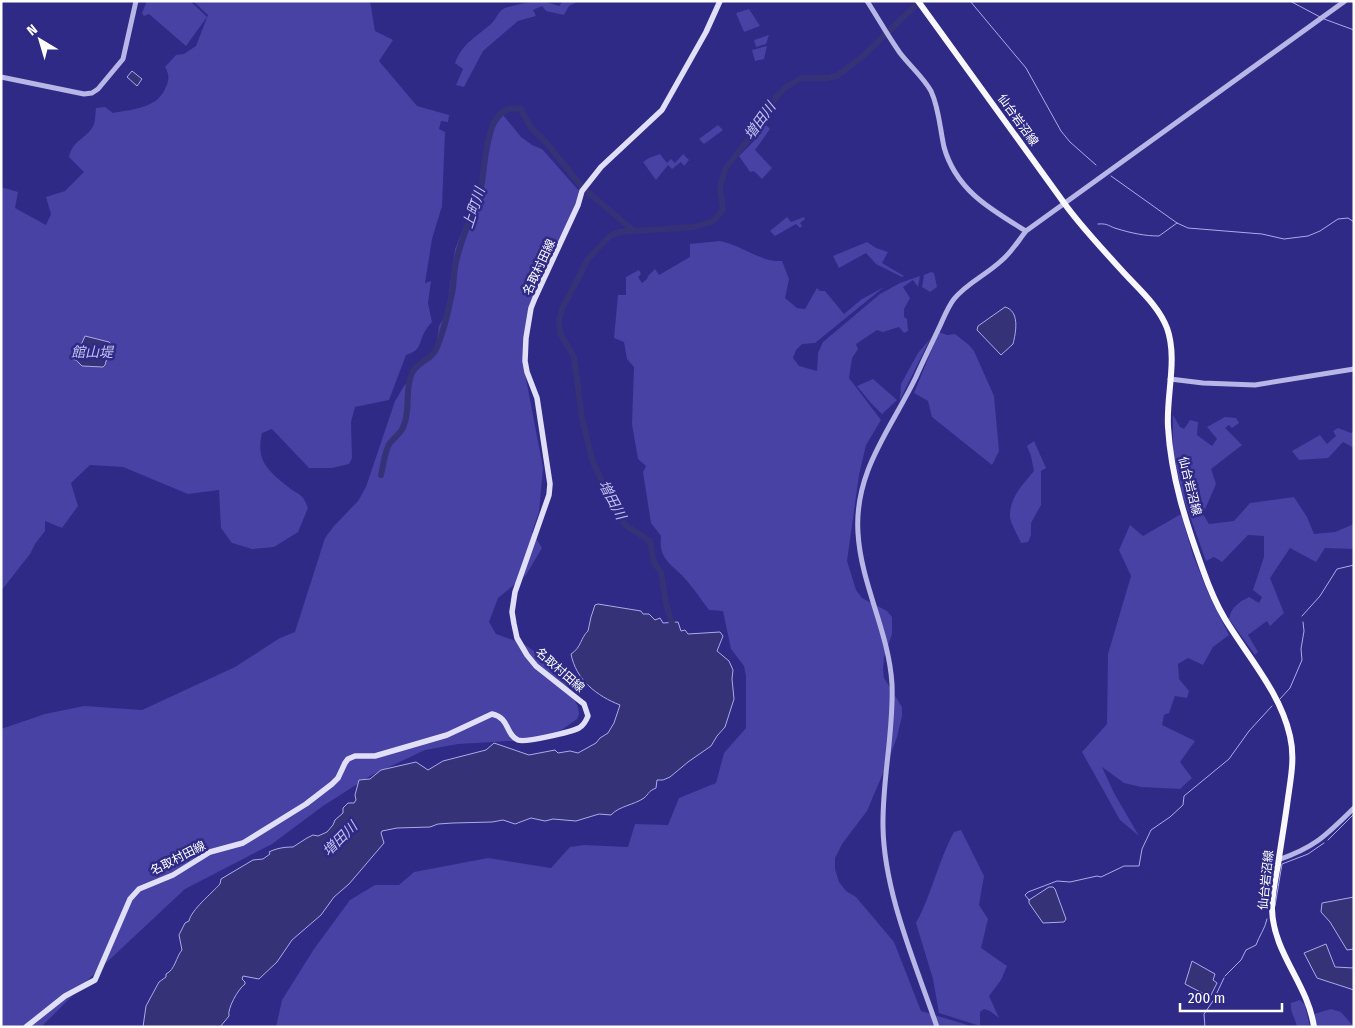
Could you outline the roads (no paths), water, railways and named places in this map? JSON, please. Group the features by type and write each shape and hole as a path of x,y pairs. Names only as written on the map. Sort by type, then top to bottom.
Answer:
{"main road":[{"name":"名取村田線","path":"26,1027 65,996 95,980 130,899 139,889 173,875 205,854 243,843 267,829 306,804 332,784 338,778 348,759 355,756 375,756 447,735 492,714 504,719 512,735 518,740 531,740 570,731 578,728 586,721 588,716 584,704 536,666 527,655 518,638 512,612 515,592 549,495 550,484 538,405 525,361 531,308 585,188 601,167 662,110 706,32 720,1"},
{"name":"仙台岩沼線","path":"918,1 1064,203 1162,318 1170,342 1168,416 1172,463 1178,493 1203,571 1224,617 1265,680 1286,722 1290,736 1293,754 1292,776 1273,900 1274,925 1283,953 1311,1010 1314,1027"}],"street":[{"path":"1,77 84,94 95,91 123,58 136,1"},
{"path":"867,1 890,38 932,93 948,161 958,178 977,198 1026,231"},
{"path":"937,1027 893,896 884,844 883,810 890,736 892,683 887,646 861,560 858,527 864,482 874,453 908,394 951,304 970,284 1003,260 1026,231 1345,1"},
{"path":"1170,379 1203,383 1255,385 1354,369"},
{"path":"1278,860 1314,845 1331,832 1354,808"}],"water":[{"path":"132,71 142,79 137,86 127,77"},
{"path":"1005,307 1013,313 1016,328 1013,344 1001,355 977,330 978,326"},
{"name":"館山堤","path":"85,336 111,344 103,367 82,366 76,360 70,359 77,354"},
{"path":"595,605 641,611 643,614 649,614 655,620 660,618 663,623 678,622 681,631 685,630 688,634 720,632 723,636 717,651 729,661 733,670 734,699 725,727 711,746 670,777 657,780 656,788 644,798 611,815 599,814 576,821 553,819 545,821 531,818 515,824 503,820 438,824 430,827 397,828 382,831 384,843 349,884 334,897 321,915 292,940 277,962 259,979 243,976 242,979 245,984 234,999 229,1016 220,1027 143,1027 146,1006 159,982 166,977 166,974 171,970 182,950 179,935 185,923 189,921 198,907 220,884 221,879 253,860 263,859 270,854 269,852 293,847 313,835 318,836 327,832 335,820 343,813 343,808 348,803 354,803 356,800 355,795 359,780 370,779 381,770 416,762 428,770 443,761 486,750 494,743 529,755 555,750 558,753 570,751 578,753 596,743 608,733 614,723 620,705 603,697 589,686 578,672 571,654 577,649 588,631"},
{"path":"1049,887 1055,889 1066,919 1064,922 1043,923 1029,903 1029,900"},
{"path":"1354,897 1354,949 1347,950 1330,922 1321,912 1322,903"},
{"path":"1326,944 1335,967 1354,968 1354,990 1317,978 1304,953"},
{"path":"1192,961 1215,974 1213,980 1217,983 1210,997 1185,984"}],"waterway":[{"name":"増田川","path":"674,630 666,604 661,572 654,563 650,541 625,525 614,507 592,460 582,418 574,357 560,333 559,320 562,309 588,259 610,236 619,232 695,227 713,221 723,210 720,187 725,169 759,126 777,96 786,87 802,78 837,76 863,56 920,1"},
{"path":"970,1 1026,68 1061,131 1070,142 1096,165"},
{"path":"1290,1 1320,17"},
{"path":"1324,19 1354,30"},
{"name":"上町川","path":"381,475 388,446 400,432 405,422 412,373 417,366 435,352 442,333 453,288 459,250 479,197 488,141 492,127 499,116 508,109 521,109 531,128 545,141 582,187 634,231"},
{"path":"1111,176 1177,223 1188,228 1262,234 1284,239 1308,236 1320,231 1338,219 1348,218 1354,222"},
{"path":"1098,224 1138,234 1159,236 1177,223"},
{"path":"1302,616 1320,596 1337,569 1354,565"},
{"path":"1280,699 1290,688 1302,660 1303,622"},
{"path":"1029,900 1025,895 1028,892 1057,881 1070,882 1097,876 1101,877 1124,866 1139,866 1142,849 1151,830 1170,817 1183,805 1184,796 1229,759 1249,731 1272,706"},
{"path":"1328,840 1354,814"},
{"path":"1275,906 1282,864 1308,854 1324,843"},
{"path":"1225,976 1241,960 1246,950 1256,945 1267,919"},
{"path":"1205,1027 1204,1014 1213,1001 1224,978"}]}
